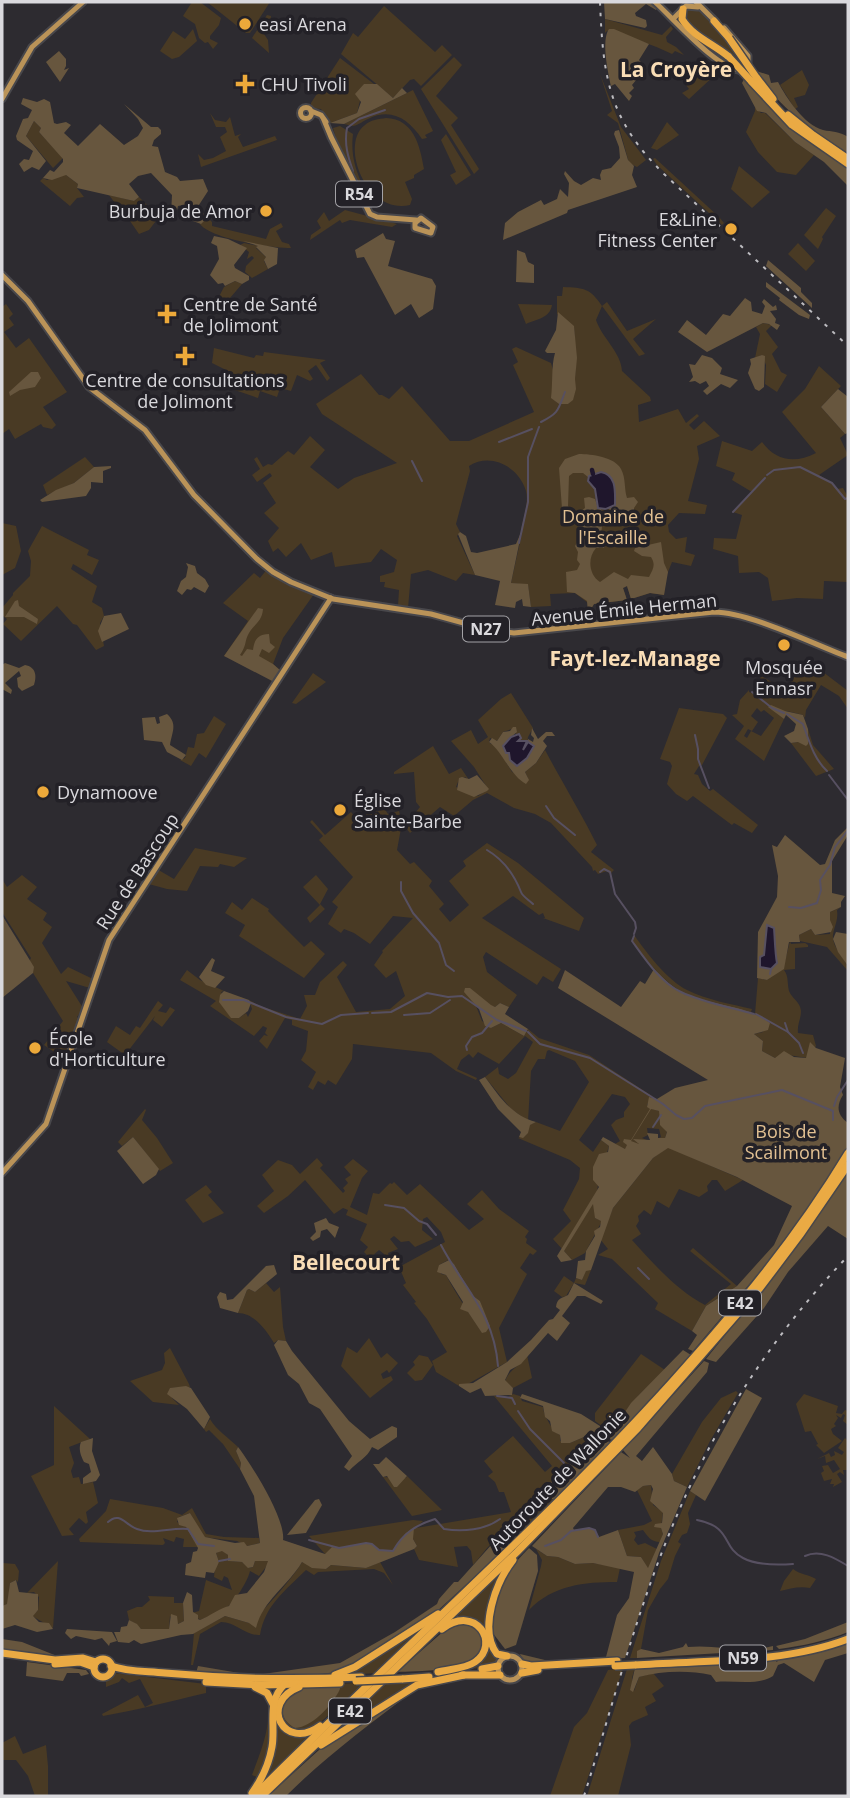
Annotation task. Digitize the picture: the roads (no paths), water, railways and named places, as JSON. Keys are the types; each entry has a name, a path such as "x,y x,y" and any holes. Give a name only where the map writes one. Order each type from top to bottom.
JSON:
{"highway":[{"path":"683,9 683,21 716,50"},
{"path":"673,19 702,43 729,57 787,113 848,159"},
{"path":"714,21 729,38 754,79 792,125 848,164"},
{"name":"Autoroute de Wallonie","path":"252,1796 619,1444 755,1284 818,1200 848,1153"},
{"name":"Autoroute de Wallonie","path":"262,1796 517,1552 708,1350 760,1289 848,1165"},
{"path":"507,1656 497,1654 492,1647 490,1615 496,1588 517,1552"},
{"path":"320,1679 355,1667 459,1600"},
{"path":"429,1637 461,1620 478,1625 485,1636 484,1652 475,1662 438,1672"},
{"name":"N59","path":"616,1663 791,1654 848,1637"},
{"path":"2,1656 61,1665 80,1662 95,1664 104,1659 111,1669 264,1691 270,1696 273,1706"},
{"path":"522,1664 616,1663"},
{"path":"522,1673 616,1663"},
{"path":"95,1664 95,1673 100,1677 106,1676 111,1669"},
{"path":"404,1676 492,1669 498,1666"},
{"path":"111,1669 222,1679 358,1679"},
{"path":"300,1759 344,1728 416,1685 464,1675"},
{"path":"237,1685 309,1685 404,1676 500,1675"},
{"path":"252,1796 271,1753 275,1696 283,1685 294,1680"},
{"path":"309,1685 293,1689 282,1698 277,1712 284,1727 294,1733 308,1734 335,1717"}],"main road":[{"path":"2,97 30,46 81,2"},
{"path":"655,2 697,44 733,69 741,71 748,65 749,58 745,50 695,2"},
{"path":"673,19 691,5 701,8"},
{"name":"R54","path":"312,113 321,115 324,120 370,214 413,222 421,218 432,225 434,233 428,234 416,229 413,222"},
{"name":"Avenue Émile Herman","path":"2,275 28,301 86,384 145,430 188,488 257,559 278,575 300,586 331,598 431,614 514,634 713,611 733,613 848,657"},
{"path":"300,586 324,598 325,608"},
{"name":"Rue de Bascoup","path":"2,1173 46,1124 109,940 331,598"},
{"path":"507,1656 518,1658 522,1664 522,1673 512,1680 500,1675 498,1666 507,1656"}],"waterway":[{"path":"353,171 347,150 347,128 359,119 385,110"},
{"path":"541,422 557,410 565,392"},
{"path":"519,543 528,502 528,457 539,427"},
{"path":"499,442 532,429"},
{"path":"412,461 422,481"},
{"path":"767,475 774,470 800,467 832,483 845,499 848,498"},
{"path":"592,470 593,474"},
{"path":"733,512 765,478"},
{"path":"752,692 772,708 784,713"},
{"path":"787,714 803,724 815,755 827,771"},
{"path":"695,735 698,759 709,788"},
{"path":"829,775 848,800"},
{"path":"546,806 554,818 575,835"},
{"path":"789,907 801,908 817,903 821,890 820,880 830,865 835,847 848,830"},
{"path":"487,850 508,868 522,894 533,904"},
{"path":"600,872 604,869 610,872 615,894 635,922 634,934"},
{"path":"401,882 401,891 413,913 439,943 446,965 454,971"},
{"path":"634,936 632,941 673,988 699,999 754,1014"},
{"path":"770,974 771,969"},
{"path":"372,1013 391,1012 427,993 448,997 462,996 497,1020 526,1031"},
{"path":"223,1000 244,1000 286,1017 322,1024 341,1015 368,1013"},
{"path":"404,1015 430,1013 450,1000"},
{"path":"756,1014 788,1032"},
{"path":"467,1050 466,1046 472,1037 482,1033 492,1021"},
{"path":"785,1023 803,1053"},
{"path":"528,1032 540,1044 590,1058 684,1119 692,1118 705,1106 782,1090 833,1111 833,1120"},
{"path":"834,1106 848,1080"},
{"path":"653,1127 661,1115"},
{"path":"385,1205 404,1208 419,1221 427,1224 436,1235"},
{"path":"441,1245 484,1316 491,1331 498,1366"},
{"path":"638,1268 649,1279"},
{"path":"497,1396 512,1398 515,1404"},
{"path":"518,1411 530,1429 564,1463"},
{"path":"108,1522 119,1518 143,1531 188,1529 198,1544 214,1546"},
{"path":"309,1540 339,1548 366,1543 379,1550 393,1551 411,1530 435,1519 444,1529 459,1530 481,1528 500,1519"},
{"path":"697,1520 716,1527 743,1558 761,1563 793,1564"},
{"path":"545,1546 561,1540 571,1531 589,1528 595,1530 598,1537"},
{"path":"805,1556 822,1554 848,1566"},
{"path":"219,1561 230,1559"}],"railway":[{"path":"600,2 603,52 612,95 620,115 645,154 848,346"},
{"path":"584,1796 646,1597 670,1532 704,1457 769,1351 820,1286 848,1256"}],"place":[{"name":"easi Arena","path":"245,24"},
{"name":"CHU Tivoli","path":"245,84"},
{"name":"Burbuja de Amor","path":"266,211"},
{"name":"E&Line Fitness Center","path":"731,229"},
{"name":"Centre de Santé de Jolimont","path":"167,314"},
{"name":"Centre de consultations de Jolimont","path":"185,356"},
{"name":"Mosquée Ennasr","path":"784,645"},
{"name":"Dynamoove","path":"43,792"},
{"name":"Église Sainte-Barbe","path":"340,810"},
{"name":"École d'Horticulture","path":"35,1048"}],"district":[{"name":"La Croyère","path":"676,69"},
{"name":"Fayt-lez-Manage","path":"635,658"},
{"name":"Bellecourt","path":"346,1262"}],"park label":[{"name":"Domaine de l'Escaille","path":"613,526"},
{"name":"Bois de Scailmont","path":"786,1141"}]}
